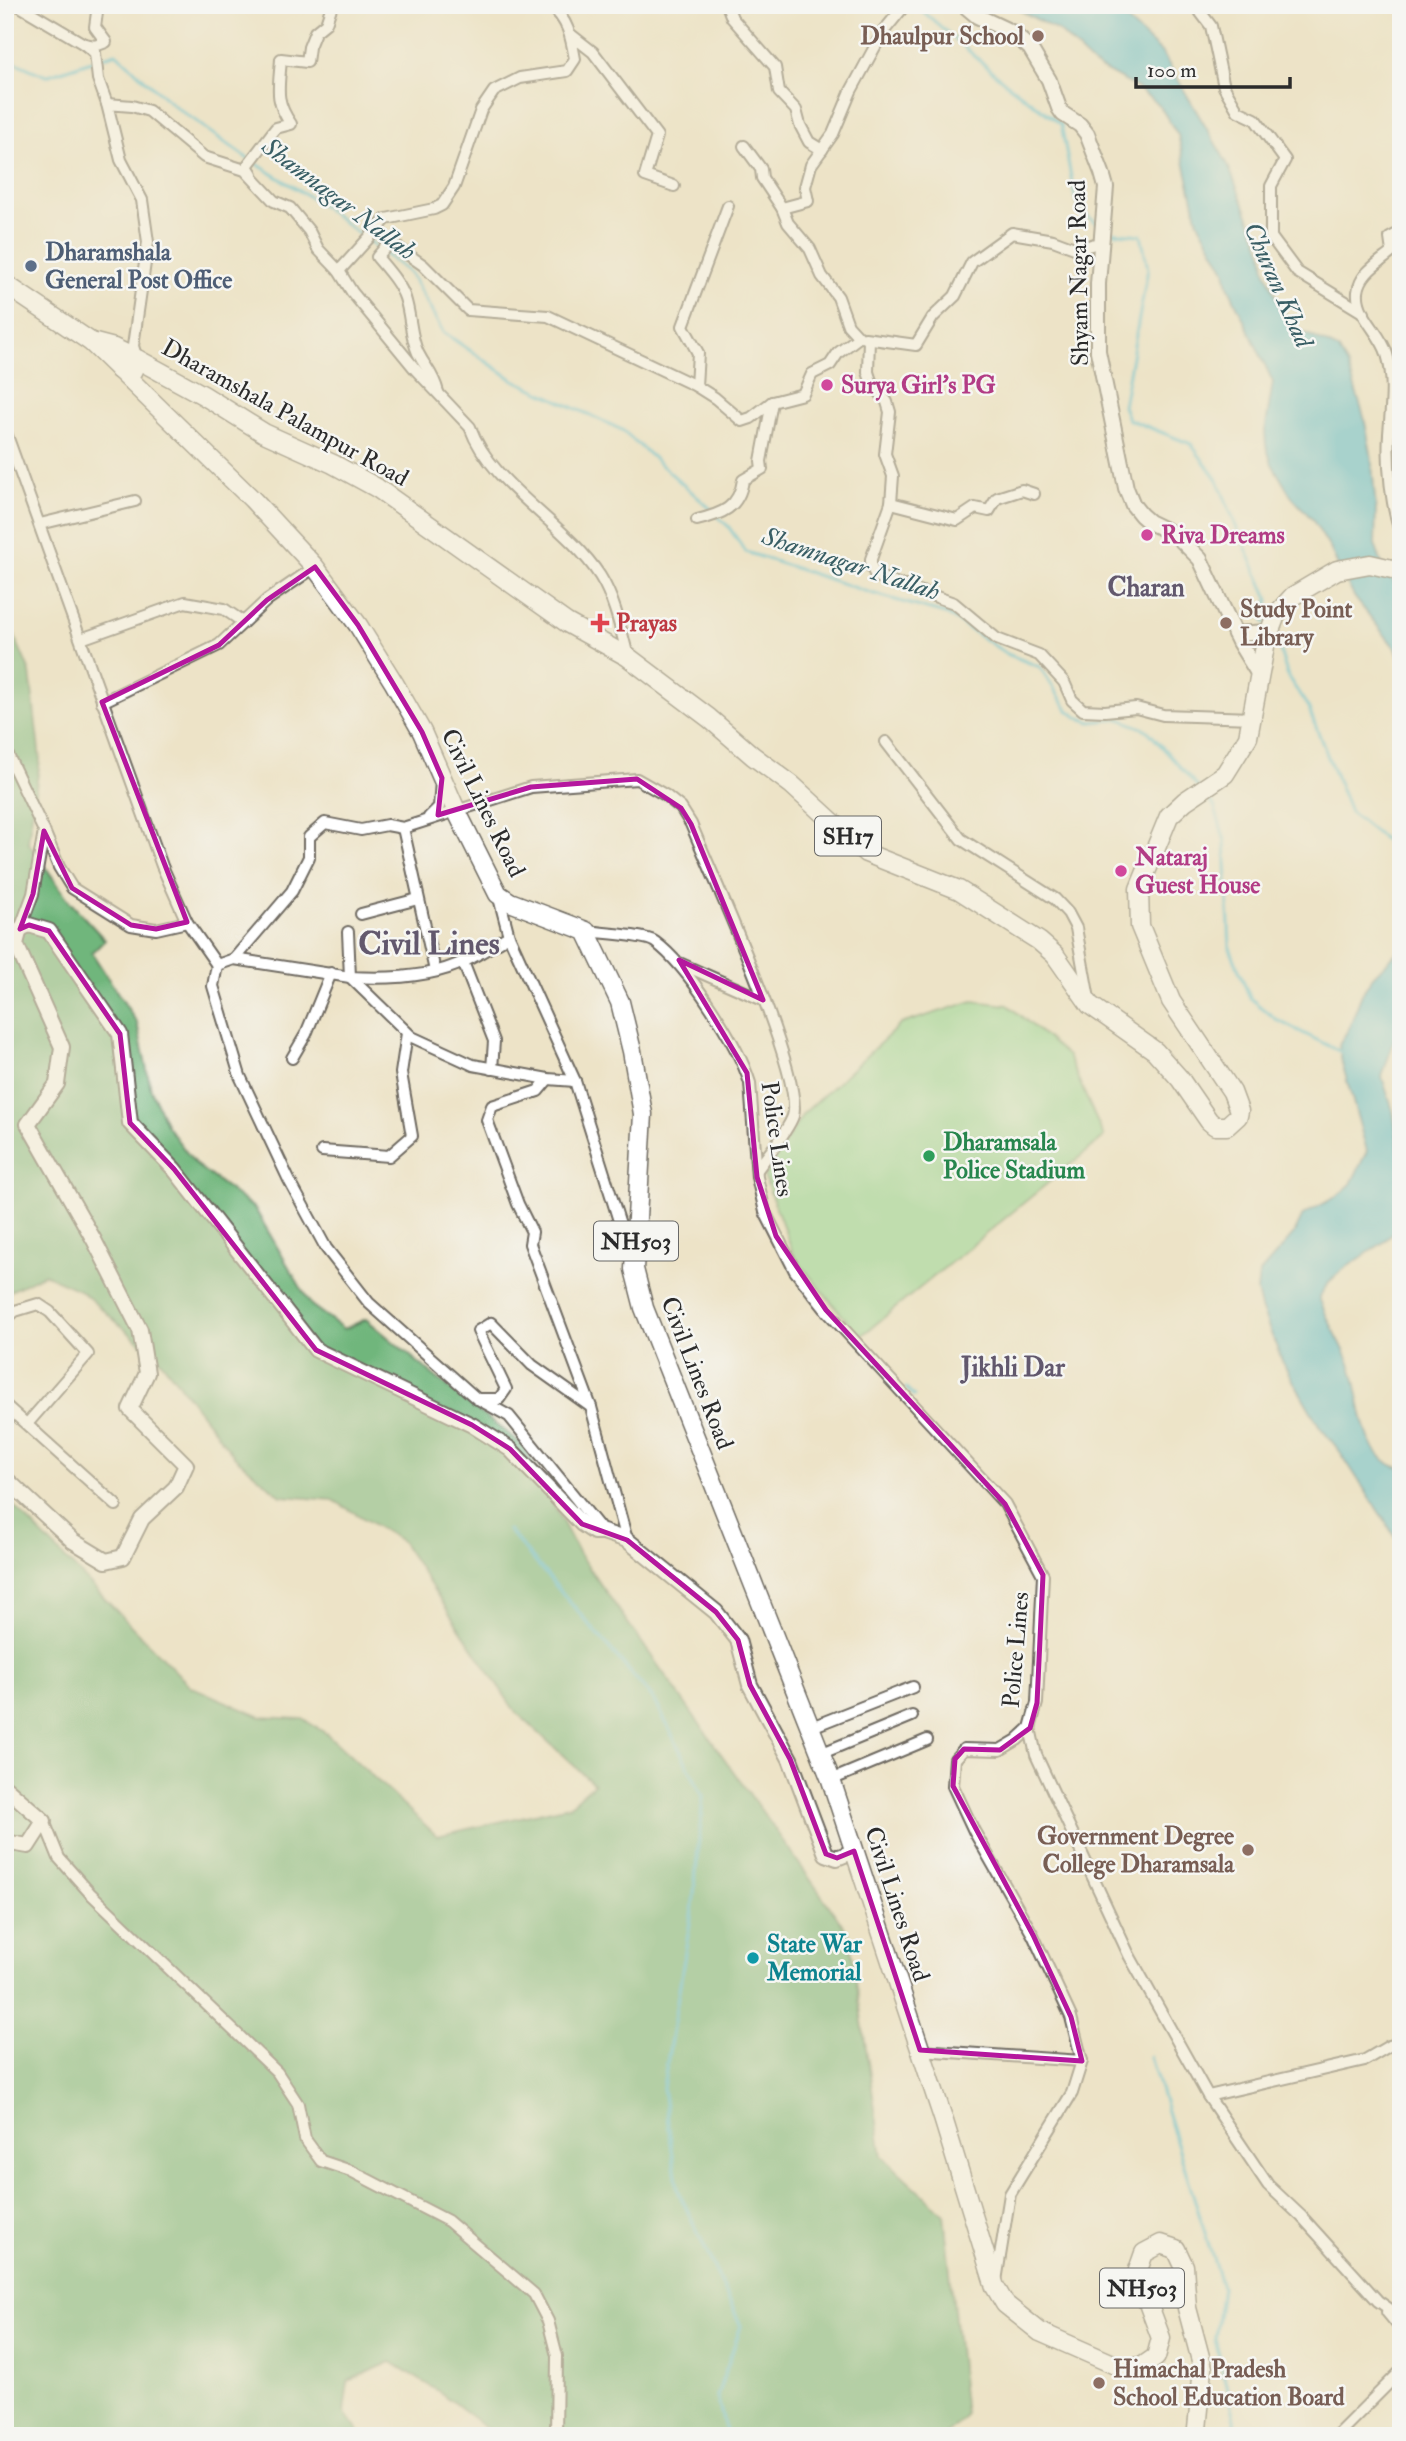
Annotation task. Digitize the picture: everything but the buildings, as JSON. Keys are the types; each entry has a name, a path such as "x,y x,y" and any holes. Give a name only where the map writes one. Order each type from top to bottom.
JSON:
{"main road":[{"path":"5,284 91,342"},
{"name":"Dharamshala Palampur Road","path":"91,342 114,348 137,359 203,395 264,433 333,464 377,488 567,623 628,657 792,785 866,853 959,890 1039,941 1055,955 1090,1006 1150,1046 1180,1079 1212,1124 1224,1127 1236,1120 1239,1111 1235,1099 1171,1001 1139,918 1139,890 1165,823 1175,809 1225,774 1248,737 1258,674 1276,615 1293,596 1324,577 1360,564 1400,570"},
{"name":"Civil Lines Road","path":"91,342 252,499 315,567 358,625 422,733 456,810 498,894 510,902 586,932 620,1002 643,1114 634,1269 644,1308 831,1780 995,2287"},
{"path":"118,370 133,370 137,359"},
{"name":"NH503","path":"995,2287 1005,2305 1040,2332 1122,2368 1143,2366 1156,2357 1161,2338 1138,2270 1144,2253 1161,2244 1176,2249 1184,2266 1187,2308 1203,2368 1197,2429 1199,2436"}],"street":[{"path":"18,5 85,44 95,53 98,79 121,160 142,200 148,242 133,346 137,359"},
{"path":"85,44 95,46 106,42 95,27 98,5"},
{"path":"274,201 247,166 276,128 291,124 281,110 281,60 307,62 315,32 326,23 332,5"},
{"path":"339,271 386,219 442,205 454,187 481,110 494,90 520,78 567,71 575,59 570,34 561,15 550,5"},
{"path":"727,5 732,18 775,67 779,92 796,110 809,142 822,150"},
{"path":"782,208 808,201 805,187 811,164 833,134 850,91 883,32 905,5"},
{"name":"Shyam Nagar Road","path":"964,5 977,16 1012,32 1030,48 1049,80 1059,108 1087,134 1106,187 1098,284 1098,351 1126,488 1133,505 1141,515 1149,522 1176,535 1200,559 1235,634 1258,674"},
{"path":"1195,5 1211,26 1224,87 1238,111 1255,119 1285,160 1271,186 1271,237 1297,272 1364,313"},
{"path":"570,34 593,52 657,136 645,176 674,186"},
{"path":"107,104 132,106 149,111 204,156 245,170 274,201 290,208 309,232 318,249 339,271 352,292 416,370 470,427 474,437 504,479 559,528 600,576 614,606 628,657"},
{"path":"744,146 761,169 762,178 782,208 788,223 811,252 822,276 838,298 848,325 864,338 916,345 933,317 956,296 972,262 1012,233 1053,240 1077,249 1102,242"},
{"path":"696,386 698,353 683,326 728,206"},
{"path":"1401,232 1390,238 1392,252 1363,276 1358,293 1364,313 1387,352 1393,393 1388,436 1393,513 1401,534"},
{"path":"438,393 433,375 418,354 405,298 390,272 377,257 390,242 423,265 468,310 548,316 696,386 742,421 751,418 772,402 803,394 812,374 830,365 838,353 864,338"},
{"path":"864,338 871,381 887,402 890,412 885,447 893,476 891,503 871,559 876,576 954,603 997,639 1039,655 1064,682 1072,700 1083,710 1136,708 1163,715 1253,718"},
{"path":"697,520 720,514 741,496 743,480 762,469 761,461 772,402"},
{"path":"5,430 162,866 187,922 216,965 213,986 240,1076 289,1180 326,1248 369,1303 477,1399 509,1416 603,1532"},
{"path":"891,503 957,520 975,508 989,511 997,498 1022,490 1034,494"},
{"path":"40,524 135,500"},
{"path":"102,702 219,645 267,600 315,567"},
{"path":"81,639 185,602 224,609 243,622"},
{"path":"1235,634 1269,633"},
{"path":"886,742 961,839 1055,899 1068,913 1076,928 1090,1006"},
{"path":"5,749 59,867 72,888 131,925 156,929 187,922"},
{"path":"425,821 439,807 442,778"},
{"path":"234,959 292,891 309,857 309,837 325,824 361,830 387,825 403,828 531,787 637,779 681,808 691,824 785,1057 794,1104 792,1118 757,1170"},
{"path":"403,828 435,971"},
{"path":"5,1478 73,1541 106,1561 123,1557 142,1519 176,1487 186,1465 130,1409 147,1373 140,1330 94,1240 28,1124 57,1084 62,1047 16,944 33,894 44,831"},
{"path":"498,894 509,936 575,1081 634,1269"},
{"path":"361,915 418,899"},
{"path":"20,929 29,925 49,931 120,1034 130,1123 174,1169 316,1350 472,1425 510,1449 582,1524 593,1532 603,1532 627,1540 716,1612 738,1640 750,1685 790,1759 826,1854 837,1858 853,1851"},
{"path":"348,932 350,977 412,1037 473,1065 548,1079 575,1081"},
{"name":"Police Lines","path":"586,932 653,940 691,979 747,1073 757,1170 765,1212 795,1271 826,1310 1005,1504 1044,1574 1037,1703 1030,1728 1000,1750 964,1749 955,1759 953,1786 974,1831 1033,1935 1071,2017 1082,2061"},
{"path":"216,965 234,959 380,979 435,971 463,962 509,936"},
{"path":"672,960 763,1000"},
{"path":"463,962 494,1041 492,1069"},
{"path":"292,1058 306,1034 331,973"},
{"path":"322,1151 389,1156 412,1136 401,1073 407,1033"},
{"path":"548,1079 538,1091 492,1106 487,1120 518,1203 532,1232 530,1244 591,1407 627,1540"},
{"path":"5,1320 15,1311 38,1304 50,1312 88,1354 27,1424"},
{"path":"477,1399 499,1399 506,1389 478,1331 491,1323 532,1365 591,1407"},
{"path":"5,1405 116,1505"},
{"path":"810,1728 912,1687"},
{"path":"820,1754 912,1716"},
{"path":"1030,1728 1036,1755 1129,1955 1208,2096 1268,2185 1302,2217 1401,2329"},
{"path":"831,1780 927,1740"},
{"path":"5,1787 44,1821 59,1858 90,1893 277,2072 298,2104 305,2138 321,2161 351,2171 448,2221 534,2294 548,2321 557,2356 556,2436"},
{"path":"5,1842 28,1846 44,1821"},
{"path":"1208,2096 1365,2060 1401,2043"},
{"path":"920,2050 1082,2061 1072,2093 1010,2194 995,2287"},
{"path":"1378,2301 1401,2317"},
{"path":"1336,2436 1401,2371"}],"highlighted area":[{"path":"315,567 358,625 422,732 442,778 438,815 531,787 637,779 681,808 691,824 763,1000 679,960 747,1073 757,1177 776,1236 826,1310 1005,1504 1043,1575 1037,1703 1030,1728 1000,1750 964,1749 955,1759 953,1786 1033,1935 1071,2017 1082,2061 920,2050 854,1851 837,1858 826,1854 790,1759 750,1685 738,1640 716,1612 627,1540 582,1524 510,1449 472,1425 316,1350 174,1169 130,1123 120,1034 49,931 29,925 20,929 33,894 44,831 72,888 131,925 156,929 187,922 102,702 219,645 267,600"}],"green space":[{"path":"5,614 30,672 40,760 28,842 70,902 105,940 92,953 137,1023 151,1090 167,1126 196,1165 255,1209 311,1305 344,1329 366,1319 524,1446 579,1554 849,1934 882,2156 944,2214 965,2415 944,2436 497,2436 441,2393 391,2362 348,2381 344,2412 362,2436 5,2436 5,1497 190,1686 261,1717 303,1719 327,1734 437,1836 569,1806 594,1784 515,1711 401,1541 333,1500 281,1496 235,1457 160,1360 81,1291 44,1274 5,1294"},
{"name":"Dharamsala Police Stadium","path":"973,1001 1008,1005 1068,1056 1104,1137 860,1337 795,1258 764,1176 803,1114 901,1024"}],"water":[{"path":"1010,5 1105,5 1118,12 1162,53 1227,163 1263,252 1265,270 1278,302 1290,320 1303,332 1338,349 1348,366 1364,417 1371,453 1376,509 1375,544 1381,562 1401,593 1401,659 1355,598 1312,519 1291,496 1272,464 1266,446 1265,431 1273,382 1228,286 1225,270 1198,222 1178,135 1159,105 1136,87 1094,65 1060,32"},
{"path":"1401,948 1401,1019 1382,1077 1393,1111 1401,1163 1401,1209 1396,1228 1384,1242 1341,1271 1319,1297 1351,1366 1370,1440 1377,1453 1388,1463 1401,1468 1401,1546 1339,1450 1320,1427 1283,1363 1257,1291 1259,1274 1294,1234 1303,1215 1337,1196 1351,1184 1367,1151 1339,1045 1373,976"}],"waterway":[{"path":"907,7 919,8 1007,84 1061,124 1075,198 1083,213 1099,225"},
{"name":"Shamnagar Nallah","path":"5,58 46,76 116,53 173,105 244,156 316,201 411,274 443,332 512,379 622,430 713,511"},
{"path":"1108,232 1141,235 1148,269 1123,406 1128,419 1191,444 1218,481 1269,600 1263,620 1266,623"},
{"name":"Shamnagar Nallah","path":"718,517 728,526 746,552 948,615 1007,654 1040,667 1068,710 1077,717 1091,722 1120,719 1147,730 1198,787"},
{"path":"1275,634 1288,677 1308,707 1350,812 1386,841 1401,861"},
{"name":"Shamnagar Nallah","path":"1205,796 1214,805 1225,841 1230,948 1250,998 1277,1020 1341,1052"},
{"path":"906,1388 914,1396"},
{"path":"508,1530 655,1701 703,1796 693,1904 663,2088 678,2190 741,2326 717,2396 727,2436"},
{"path":"1150,2057 1222,2287 1215,2339 1238,2436"}],"place":[{"name":"Dhaulpur School","path":"1038,36"},
{"name":"Dharamshala General Post Office","path":"31,266"},
{"name":"Surya Girl's PG","path":"827,385"},
{"name":"Riva Dreams","path":"1147,535"},
{"name":"Prayas","path":"600,623"},
{"name":"Study Point Library","path":"1226,623"},
{"name":"Nataraj Guest House","path":"1121,871"},
{"name":"Dharamsala Police Stadium","path":"929,1156"},
{"name":"Government Degree College Dharamsala","path":"1248,1850"},
{"name":"State War Memorial","path":"753,1958"},
{"name":"Himachal Pradesh School Education Board","path":"1099,2383"}],"district":[{"name":"Charan","path":"1146,588"},
{"name":"Civil Lines","path":"429,944"},
{"name":"Jikhli Dar","path":"1013,1368"}],"water label":[{"name":"Churan Khad","path":"1278,285"}]}
